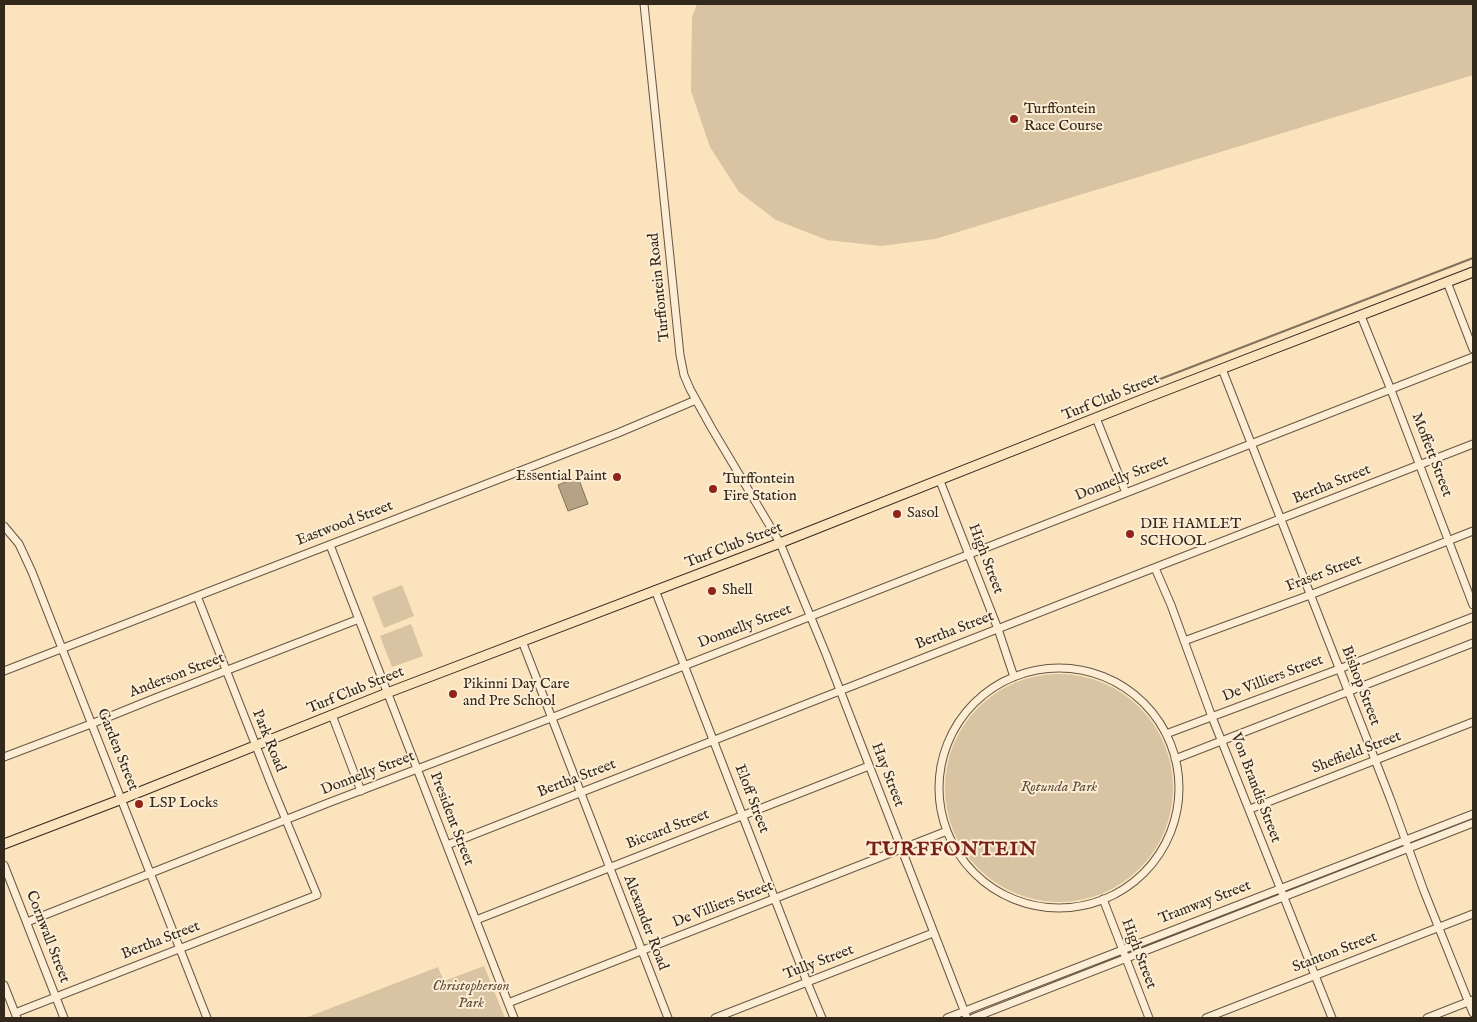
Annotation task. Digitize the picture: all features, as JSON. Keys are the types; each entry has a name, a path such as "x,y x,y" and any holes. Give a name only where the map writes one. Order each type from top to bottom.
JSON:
{"main road":[{"name":"Turf Club Street","path":"4,844 387,693 940,481 1096,418 1473,272"}],"street":[{"name":"Turffontein Road","path":"644,4 680,355 684,375 696,400 780,543"},
{"path":"1447,282 1473,349"},
{"name":"Moffett Street","path":"1361,316 1473,605"},
{"name":"Donnelly Street","path":"26,922 1473,357"},
{"name":"Bishop Street","path":"1222,369 1439,928 1471,1001 1473,1013"},
{"name":"Eastwood Street","path":"4,671 618,433 696,400"},
{"path":"1096,418 1126,493"},
{"name":"Bertha Street","path":"447,845 1473,444"},
{"name":"High Street","path":"940,481 998,629 1014,677"},
{"name":"Garden Street","path":"4,526 23,552 207,1018"},
{"name":"Fraser Street","path":"1184,641 1473,531"},
{"name":"Hay Street","path":"780,543 840,691 965,1015"},
{"name":"President Street","path":"330,545 514,1018"},
{"name":"Von Brandis Street","path":"1155,568 1332,1018"},
{"name":"Eloff Street","path":"655,590 822,1018"},
{"name":"Park Road","path":"197,596 316,896"},
{"name":"De Villiers Street","path":"1166,734 1473,616"},
{"name":"Anderson Street","path":"4,757 359,618"},
{"name":"Alexander Road","path":"522,641 668,1018"},
{"path":"1176,758 1473,643"},
{"path":"1058,668 1080,670 1115,682 1139,698 1159,721 1176,758 1179,795 1174,819 1165,842 1152,863 1134,880 1103,899 1077,906 1050,907 1030,904 1011,898 987,884 968,866 956,849 947,831 940,803 939,783 942,764 951,736 961,719 974,704 996,686 1014,677 1043,669 1058,668"},
{"path":"332,715 361,791"},
{"name":"Sheffield Street","path":"1250,810 1473,722"},
{"name":"Biccard Street","path":"476,920 869,766"},
{"name":"Tramway Street","path":"947,1018 965,1015 1047,980 1473,814"},
{"name":"Tramway Street","path":"972,1018 1473,823"},
{"name":"De Villiers Street","path":"508,1003 947,831"},
{"path":"1344,864 1347,872"},
{"name":"Cornwall Street","path":"4,865 64,1018"},
{"name":"Bertha Street","path":"16,1016 55,997 316,896"},
{"name":"High Street","path":"1103,899 1149,1018"},
{"name":"Stanton Street","path":"1206,1018 1473,914"},
{"path":"1201,920 1204,928"},
{"path":"1170,932 1174,940"},
{"name":"Tully Street","path":"714,1018 934,933"},
{"path":"1047,980 1050,988"},
{"path":"4,985 16,1016"},
{"path":"1427,1018 1471,1001"}],"green space":[{"name":"Turffontein Race Course","path":"697,4 1473,4 1473,75 935,239 881,246 827,240 776,220 739,192 710,147 691,91 692,17"},
{"path":"402,585 414,616 384,628 372,597"},
{"path":"411,624 423,656 392,667 380,636"},
{"name":"Rotunda Park","path":"1048,674 1070,674 1103,682 1123,693 1140,707 1154,724 1165,744 1173,777 1171,810 1165,832 1154,852 1140,869 1123,883 1103,894 1070,902 1048,902 1015,894 1005,889 986,876 971,861 953,832 945,799 945,777 953,744 958,734 971,715 986,700 1015,682"},
{"name":"Christopherson Park","path":"484,966 505,1018 305,1018 438,967 444,981"}],"shaded area":[{"path":"578,477 588,504 568,511 558,485"}],"waterway":[{"path":"1137,388 1473,258"}],"place":[{"name":"Turffontein Race Course","path":"1014,119"},
{"name":"Essential Paint","path":"617,477"},
{"name":"Turffontein Fire Station","path":"713,489"},
{"name":"Sasol","path":"897,514"},
{"name":"DIE HAMLET SCHOOL","path":"1130,534"},
{"name":"Shell","path":"712,591"},
{"name":"Pikinni Day Care and Pre School","path":"453,694"},
{"name":"LSP Locks","path":"139,804"}],"district":[{"name":"TURFFONTEIN","path":"952,851"}]}
